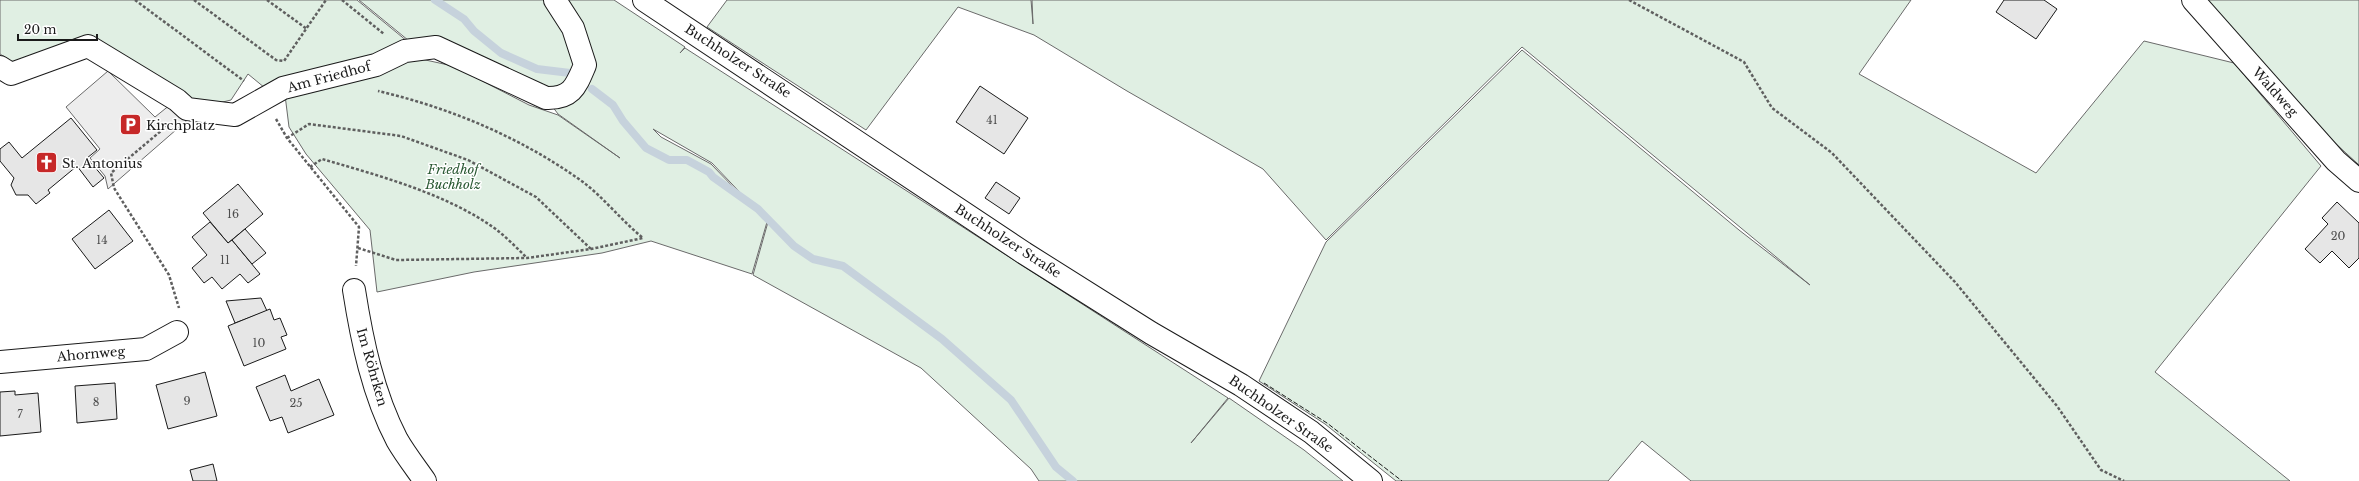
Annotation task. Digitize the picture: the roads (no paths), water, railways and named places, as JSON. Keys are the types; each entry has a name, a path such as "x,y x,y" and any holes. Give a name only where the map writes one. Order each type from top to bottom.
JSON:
{"street":[{"name":"Am Friedhof","path":"0,67 11,74 88,46 177,100 187,109 236,115 283,88 376,65 405,51 436,47 546,98 560,99 576,87 585,64 573,28 555,0"},
{"name":"Buchholzer Straße","path":"644,0 1024,253 1151,333 1241,385 1311,432 1371,481"},
{"name":"Waldweg","path":"2193,0 2336,161 2359,181"},
{"name":"Im Röhrken","path":"354,290 360,330 377,393 397,440 425,481"},
{"name":"Ahornweg","path":"0,362 146,349 177,332"}],"waterway":[{"path":"435,0 464,19 474,31 501,53 537,69 570,73"},
{"path":"592,89 613,105 623,121 646,148 669,160 687,160 709,172 713,177 758,209 794,246 813,259 843,266 942,339 1011,400 1056,467 1073,481"}],"place":[{"name":"Kirchplatz","path":"131,125"},
{"name":"St. Antonius","path":"47,163"}],"park label":[{"name":"Friedhof Buchholz","path":"453,176"}]}
